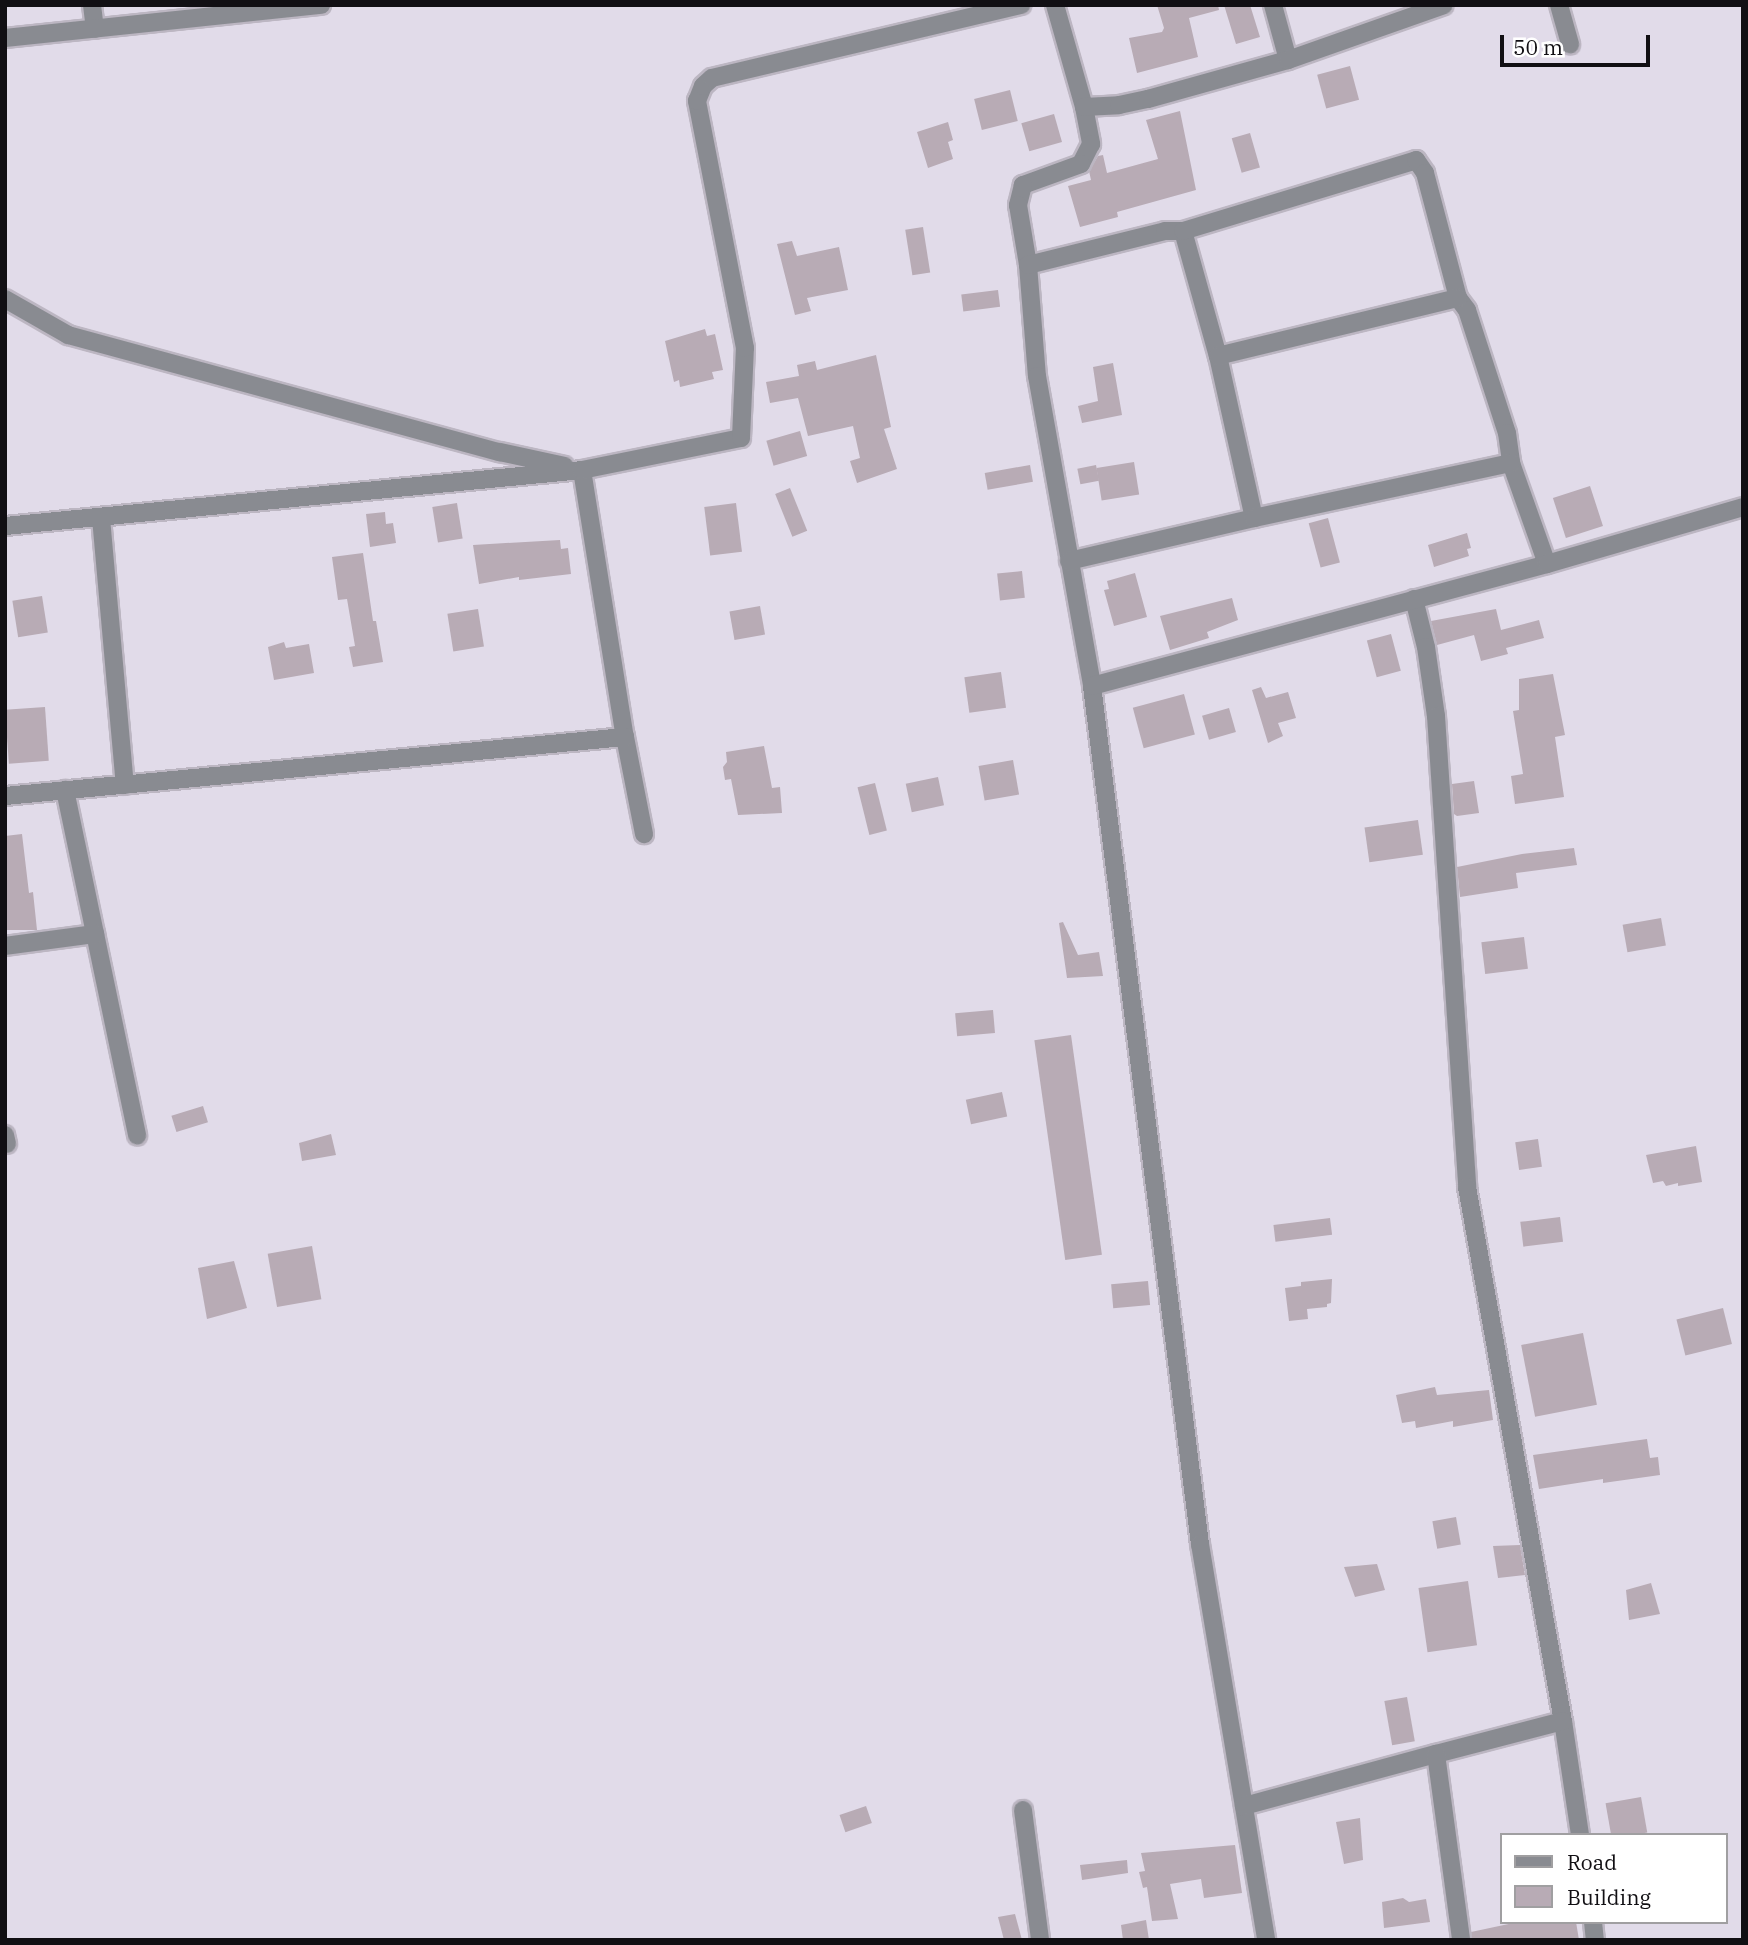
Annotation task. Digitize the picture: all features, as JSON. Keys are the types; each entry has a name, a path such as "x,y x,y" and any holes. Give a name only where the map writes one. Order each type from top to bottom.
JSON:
{"street":[{"path":"92,5 95,29"},
{"path":"5,38 238,10 321,5"},
{"path":"5,526 582,470 741,438 745,348 697,101 703,86 712,78 1021,5"},
{"path":"1055,5 1084,107 1091,144 1081,164 1023,185 1018,205 1028,265 1037,376 1091,686 1199,1544 1266,1940"},
{"path":"1273,5 1288,60"},
{"path":"1084,107 1119,105 1147,99 1288,60 1444,5"},
{"path":"1559,5 1570,44"},
{"path":"1028,265 1165,230 1183,231 1416,159 1425,173 1458,298 1467,310 1507,433 1511,463 1547,564"},
{"path":"1183,231 1217,356 1254,517"},
{"path":"1217,356 1458,298"},
{"path":"5,299 68,335 486,448 582,470"},
{"path":"1069,561 1254,517 1511,463"},
{"path":"582,470 625,737 645,834"},
{"path":"1091,686 1547,564 1743,507"},
{"path":"101,518 125,785"},
{"path":"1414,599 1426,647 1436,716 1467,1187 1563,1721 1580,1833"},
{"path":"5,796 625,737"},
{"path":"65,790 137,1136"},
{"path":"5,946 95,934"},
{"path":"1244,1806 1563,1721"},
{"path":"1436,1754 1461,1940"},
{"path":"1023,1811 1040,1940"}],"building":[{"path":"1157,5 1218,5 1219,10 1189,18 1198,57 1137,73 1129,38 1162,32 1164,28"},
{"path":"1224,5 1250,5 1260,37 1236,44"},
{"path":"1350,66 1359,100 1326,109 1317,75"},
{"path":"1010,90 1018,121 982,130 974,99"},
{"path":"1180,111 1196,190 1117,212 1118,217 1080,227 1068,186 1091,180 1089,171 1098,156 1103,155 1107,173 1158,159 1146,120"},
{"path":"1054,114 1062,142 1029,151 1021,123"},
{"path":"948,122 953,140 948,142 953,159 928,168 917,132"},
{"path":"1250,133 1260,168 1242,173 1232,138"},
{"path":"923,227 930,272 912,275 905,230"},
{"path":"792,241 797,256 839,247 848,290 807,298 811,311 795,315 777,244"},
{"path":"998,290 1000,307 963,311 961,295"},
{"path":"705,329 707,336 715,334 723,370 712,372 714,379 680,387 679,380 674,382 665,341"},
{"path":"876,355 891,427 884,429 897,469 857,483 850,461 860,458 853,426 808,436 798,398 770,403 766,382 799,376 797,365 815,361 817,370"},
{"path":"1113,363 1122,415 1082,423 1078,406 1098,401 1093,367"},
{"path":"800,431 807,456 774,466 766,441"},
{"path":"1134,462 1139,495 1102,501 1096,468"},
{"path":"1030,465 1033,482 988,490 985,473"},
{"path":"1096,465 1099,481 1080,484 1077,469"},
{"path":"1590,486 1603,526 1566,538 1553,498"},
{"path":"790,488 807,531 792,537 775,494"},
{"path":"457,503 463,539 438,542 432,507"},
{"path":"736,503 742,552 710,556 704,507"},
{"path":"385,512 386,524 393,523 396,543 370,547 366,514"},
{"path":"1328,518 1340,562 1321,568 1309,523"},
{"path":"1467,533 1471,548 1467,549 1469,556 1434,567 1428,545"},
{"path":"560,540 561,549 568,548 571,574 519,580 519,577 479,584 473,545"},
{"path":"363,553 373,621 376,621 383,662 353,667 349,647 355,646 347,599 338,600 332,557"},
{"path":"1022,571 1025,598 1000,600 997,574"},
{"path":"1135,573 1147,617 1114,626 1104,590 1109,589 1107,581"},
{"path":"42,596 48,633 18,637 12,601"},
{"path":"1232,598 1238,620 1207,632 1209,638 1170,650 1160,616"},
{"path":"760,606 765,635 735,640 729,611"},
{"path":"478,609 484,647 453,651 447,614"},
{"path":"1496,609 1501,630 1539,620 1544,638 1506,648 1508,654 1481,661 1474,635 1437,645 1431,621"},
{"path":"1391,634 1401,671 1377,677 1367,640"},
{"path":"284,642 286,648 309,644 314,673 274,680 268,647"},
{"path":"1001,672 1006,708 969,713 964,677"},
{"path":"1553,674 1565,735 1555,737 1564,797 1515,804 1511,776 1523,774 1513,711 1519,710 1519,679"},
{"path":"1261,687 1266,698 1288,692 1296,718 1278,723 1283,736 1268,743 1252,690"},
{"path":"1184,694 1195,735 1144,748 1133,708"},
{"path":"45,707 49,761 9,764 5,710"},
{"path":"1229,708 1236,732 1209,740 1202,716"},
{"path":"764,746 772,788 780,787 782,813 738,815 731,779 725,780 723,767 727,762 726,752"},
{"path":"1013,760 1019,794 985,801 979,766"},
{"path":"938,777 944,805 912,812 906,784"},
{"path":"1474,781 1479,813 1457,816 1454,814 1452,784"},
{"path":"875,783 887,831 869,835 858,787"},
{"path":"1418,820 1423,855 1369,862 1365,828"},
{"path":"22,834 29,893 33,892 37,930 7,930 5,836"},
{"path":"1574,848 1577,865 1516,873 1518,888 1460,897 1457,867 1522,854"},
{"path":"1661,918 1666,946 1627,952 1623,925"},
{"path":"1063,922 1078,955 1099,952 1103,976 1067,978 1059,923"},
{"path":"1524,937 1528,969 1485,974 1481,942"},
{"path":"993,1010 995,1033 957,1036 955,1013"},
{"path":"1071,1035 1102,1255 1065,1260 1034,1040"},
{"path":"1002,1092 1007,1116 971,1124 966,1100"},
{"path":"203,1106 208,1122 176,1132 171,1116"},
{"path":"331,1134 336,1155 302,1161 299,1143"},
{"path":"1538,1139 1542,1167 1519,1170 1515,1142"},
{"path":"1696,1146 1702,1182 1678,1186 1678,1183 1666,1186 1663,1181 1653,1183 1646,1155"},
{"path":"1560,1217 1563,1242 1523,1247 1520,1222"},
{"path":"1330,1218 1332,1235 1275,1242 1273,1225"},
{"path":"312,1246 321,1299 277,1307 268,1254"},
{"path":"234,1261 247,1308 207,1319 198,1268"},
{"path":"1332,1279 1331,1303 1327,1304 1327,1307 1307,1309 1308,1319 1289,1321 1285,1288 1301,1286 1301,1282"},
{"path":"1148,1281 1150,1305 1113,1308 1111,1284"},
{"path":"1723,1308 1732,1344 1685,1356 1676,1320"},
{"path":"1583,1333 1597,1405 1535,1417 1521,1345"},
{"path":"1435,1387 1437,1395 1489,1390 1493,1420 1453,1427 1453,1421 1416,1428 1415,1421 1402,1423 1396,1395"},
{"path":"1647,1439 1650,1458 1658,1457 1660,1475 1603,1483 1603,1479 1539,1489 1533,1455"},
{"path":"1456,1517 1461,1545 1437,1549 1432,1521"},
{"path":"1520,1545 1525,1575 1498,1578 1493,1546"},
{"path":"1377,1564 1385,1590 1355,1597 1344,1567"},
{"path":"1468,1581 1477,1645 1428,1652 1418,1588"},
{"path":"1651,1583 1660,1614 1629,1620 1626,1590"},
{"path":"1407,1697 1415,1741 1392,1745 1384,1701"},
{"path":"1641,1797 1647,1832 1611,1833 1606,1803"},
{"path":"866,1806 872,1823 845,1832 840,1815"},
{"path":"1360,1818 1363,1860 1344,1864 1336,1822"},
{"path":"1235,1845 1242,1893 1204,1898 1201,1879 1170,1884 1178,1919 1152,1921 1147,1887 1143,1888 1139,1872 1145,1871 1141,1853"},
{"path":"1127,1860 1128,1873 1082,1880 1080,1865"},
{"path":"1403,1898 1409,1902 1426,1899 1430,1922 1384,1928 1382,1902"},
{"path":"1015,1914 1022,1940 1004,1940 998,1917"},
{"path":"1146,1920 1149,1940 1123,1940 1121,1925"},
{"path":"1509,1924 1576,1924 1579,1940 1472,1940 1471,1932"}]}
